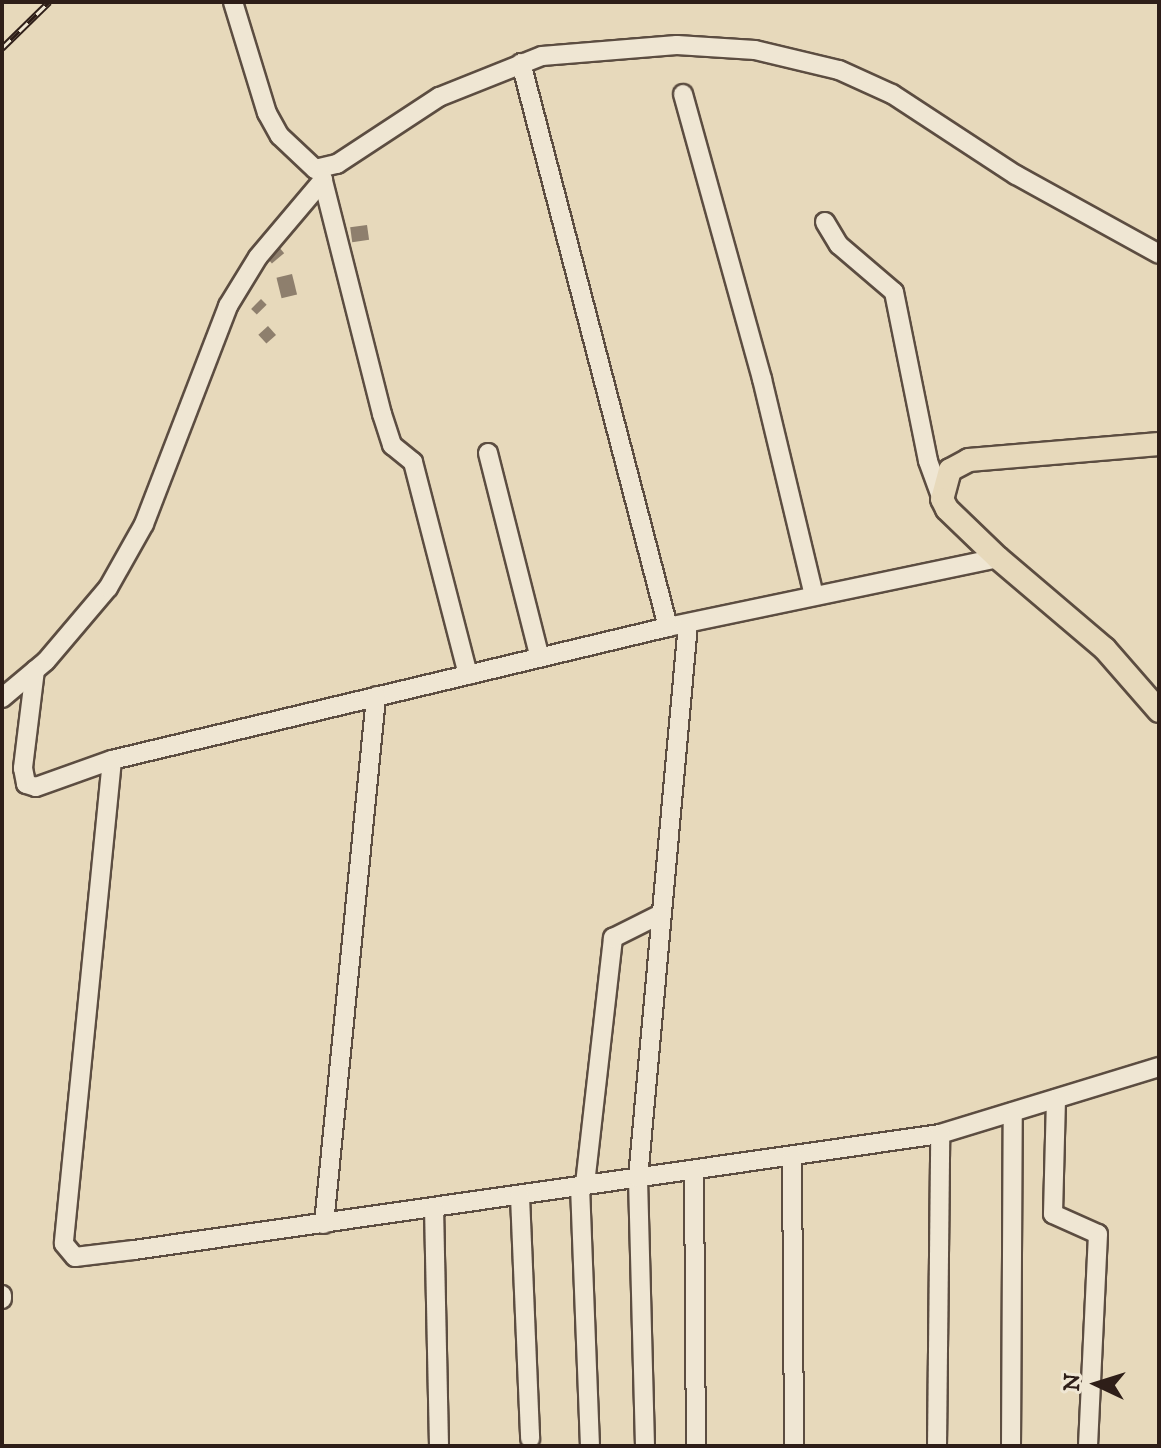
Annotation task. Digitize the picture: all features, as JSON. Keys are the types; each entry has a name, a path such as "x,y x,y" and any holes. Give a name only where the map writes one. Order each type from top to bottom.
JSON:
{"main road":[{"path":"1159,444 969,460 950,470 942,499 998,558 1105,649 1159,711"}],"street":[{"path":"233,2 258,91 274,126 321,175 382,414 392,445 413,462 468,675"},
{"path":"2,698 84,621 121,566 144,524 228,306 258,257 321,175 439,97 521,63 578,50 677,45 755,50 817,63 892,94 1016,175 1159,254"},
{"path":"521,63 668,627"},
{"path":"683,94 762,379 814,595"},
{"path":"825,222 839,245 894,292 928,461 942,499"},
{"path":"488,453 540,658"},
{"path":"35,670 25,753 26,784 36,787 112,760 668,627 998,558"},
{"path":"645,1446 638,1178 688,624"},
{"path":"324,1224 376,697"},
{"path":"112,760 64,1244 75,1257 940,1134 1159,1067"},
{"path":"590,1446 583,1185 613,938 661,914"},
{"path":"1056,1099 1053,1214 1098,1234 1088,1446"},
{"path":"1011,1446 1013,1112"},
{"path":"937,1446 940,1134"},
{"path":"792,1156 794,1446"},
{"path":"694,1170 696,1446"},
{"path":"520,1196 530,1439"},
{"path":"434,1207 439,1446"}],"building":[{"path":"367,225 369,240 352,242 350,227"},
{"path":"279,247 284,253 272,263 267,257"},
{"path":"292,274 297,294 282,298 276,278"},
{"path":"261,299 267,305 257,315 251,309"},
{"path":"268,326 276,335 266,344 258,335"}],"railway":[{"path":"2,48 49,2"}]}
